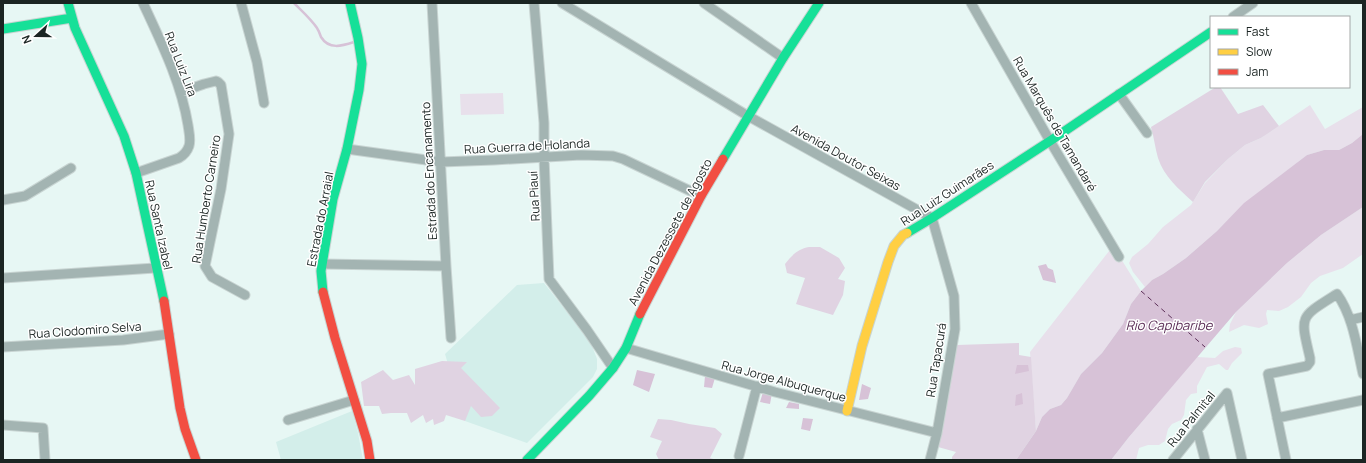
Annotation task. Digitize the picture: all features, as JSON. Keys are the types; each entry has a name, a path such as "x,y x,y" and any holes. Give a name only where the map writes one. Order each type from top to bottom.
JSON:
{"street":[{"name":"Rua Santa Izabel","path":"68,3 72,18 124,136 136,173 155,268 167,315 180,408 185,429 196,460"},
{"name":"Rua Luiz Lira","path":"136,173 179,158 187,151 190,137 181,92 143,3"},
{"path":"241,3 257,62 264,103"},
{"name":"Estrada do Arraial","path":"350,3 362,64 359,90 347,148 333,199 321,271 323,291 335,338 366,441 370,460"},
{"name":"Estrada do Encanamento","path":"432,3 451,338"},
{"name":"Rua Piauí","path":"534,3 544,123 549,279 613,368"},
{"name":"Avenida Doutor Seixas","path":"562,3 748,116 932,218"},
{"path":"704,3 783,58"},
{"name":"Avenida Dezessete de Agosto","path":"527,460 589,396 613,368 626,348 644,307 701,196 783,58 820,3"},
{"name":"Rua Marquês de Tamandaré","path":"971,3 1050,141 1119,257"},
{"path":"1234,16 1253,3"},
{"path":"3,29 72,18"},
{"name":"Rua Luiz Guimarães","path":"847,411 862,346 894,246 903,235 932,218 1050,141 1210,33"},
{"name":"Rua Humberto Carneiro","path":"181,92 216,81 221,85 229,134 221,189 205,266 212,277 245,295"},
{"path":"1119,94 1147,133"},
{"name":"Rua Guerra de Holanda","path":"347,148 441,162 581,155 613,156 623,159 701,196"},
{"path":"3,200 25,196 71,168"},
{"name":"Rua Tapacurá","path":"930,460 937,433 955,329 954,296 932,218"},
{"path":"322,264 446,266"},
{"path":"3,278 155,268"},
{"path":"1286,460 1268,374 1307,366 1310,362 1310,358 1304,331 1304,322 1310,311 1337,294 1342,301 1350,320 1361,357 1363,374"},
{"path":"1350,320 1363,317"},
{"name":"Rua Clodomiro Selva","path":"3,347 123,340 169,334"},
{"name":"Rua Jorge Albuquerque","path":"626,348 649,356 847,411 937,433"},
{"path":"740,456 756,386"},
{"name":"Rua Palmital","path":"1173,460 1227,393 1242,460"},
{"path":"288,420 354,400"},
{"path":"1277,418 1363,400"},
{"path":"3,425 43,428 45,460"},
{"path":"1197,429 1205,460"}],"shaded area":[{"path":"1214,88 1221,88 1238,114 1263,105 1279,126 1261,138 1245,145 1228,159 1205,182 1193,202 1172,182 1164,171 1158,158 1151,127"},
{"path":"503,93 504,114 461,115 460,94"},
{"path":"1310,105 1325,129 1363,107 1363,134 1352,143 1339,150 1324,150 1307,155 1245,203 1217,231 1186,258 1152,280 1145,287 1133,272 1129,263 1132,257 1148,244 1163,227 1191,205 1205,183 1228,159 1245,145 1261,138"},
{"path":"1363,207 1363,254 1343,268 1320,276 1311,283 1301,297 1288,307 1279,311 1267,310 1266,314 1268,324 1259,328 1244,325 1229,332 1230,324 1236,312 1287,263 1321,235"},
{"path":"1113,246 1141,291 1131,304 1123,324 1102,353 1081,374 1067,398 1061,405 1050,409 1042,417 1036,431 1030,352"},
{"path":"809,247 820,247 839,258 845,268 838,279 845,281 843,295 833,315 796,304 805,278 787,273 785,264 796,253"},
{"path":"544,283 592,346 597,359 597,369 593,377 527,443 465,421 445,354 517,285"},
{"path":"1019,343 1019,355 1031,357 1036,431 1016,460 952,460 952,457 956,452 938,447 957,345"},
{"path":"1235,347 1241,348 1242,353 1232,363 1228,370 1219,364 1207,367 1197,386 1197,393 1191,394 1186,400 1184,415 1181,420 1172,424 1168,429 1165,441 1159,445 1148,445 1139,448 1136,460 1111,460 1197,357 1215,358 1223,351"},
{"path":"442,361 467,362 461,368 500,408 492,416 481,417 471,406 465,421 446,415 444,421 434,425 433,419 426,423 423,415 411,423 407,413 382,414 379,406 364,406 361,382 383,370 393,380 409,375 415,385 415,369"},
{"path":"352,411 363,460 281,460 276,442"},
{"path":"658,419 715,428 722,434 710,458 717,460 659,460 656,454 662,441 650,437"}],"water":[{"name":"Rio Capibaribe","path":"1363,134 1363,207 1321,235 1287,263 1236,312 1111,460 1016,460 1036,431 1042,417 1050,409 1061,405 1067,398 1081,374 1102,353 1123,324 1131,304 1152,280 1186,258 1217,231 1244,203 1307,155 1324,150 1339,150 1352,143"},
{"path":"1046,264 1048,268 1053,270 1056,283 1043,280 1038,266"},
{"path":"1017,365 1028,365 1029,371 1015,374"},
{"path":"637,370 655,374 649,392 633,385"},
{"path":"705,376 715,378 712,388 704,387"},
{"path":"862,384 871,388 868,399 859,400"},
{"path":"763,392 772,393 770,404 760,402"},
{"path":"1022,393 1023,404 1015,406 1016,395"},
{"path":"789,402 799,404 799,409 786,408"},
{"path":"803,418 813,419 810,431 801,429"}],"waterway":[{"path":"294,3 318,29 321,37 328,44 340,46 354,42"}],"ferry route":[{"path":"1141,291 1205,347"}],"traffic: fast":[{"path":"68,3 75,28 124,136 136,173 164,301"},
{"path":"323,292 321,271 333,199 347,149 359,90 362,64 350,3"},
{"path":"723,159 783,58 819,3"},
{"path":"3,29 72,18"},
{"path":"907,233 1050,141 1210,33"},
{"path":"527,460 589,396 613,368 626,348 640,314"}],"traffic: slow":[{"path":"847,411 862,346 888,262 894,246 903,235 907,233"}],"traffic: jam":[{"path":"640,314 701,196 723,159"},
{"path":"323,292 335,338 367,441 370,460"},
{"path":"164,301 180,408 185,429 196,460"}]}
